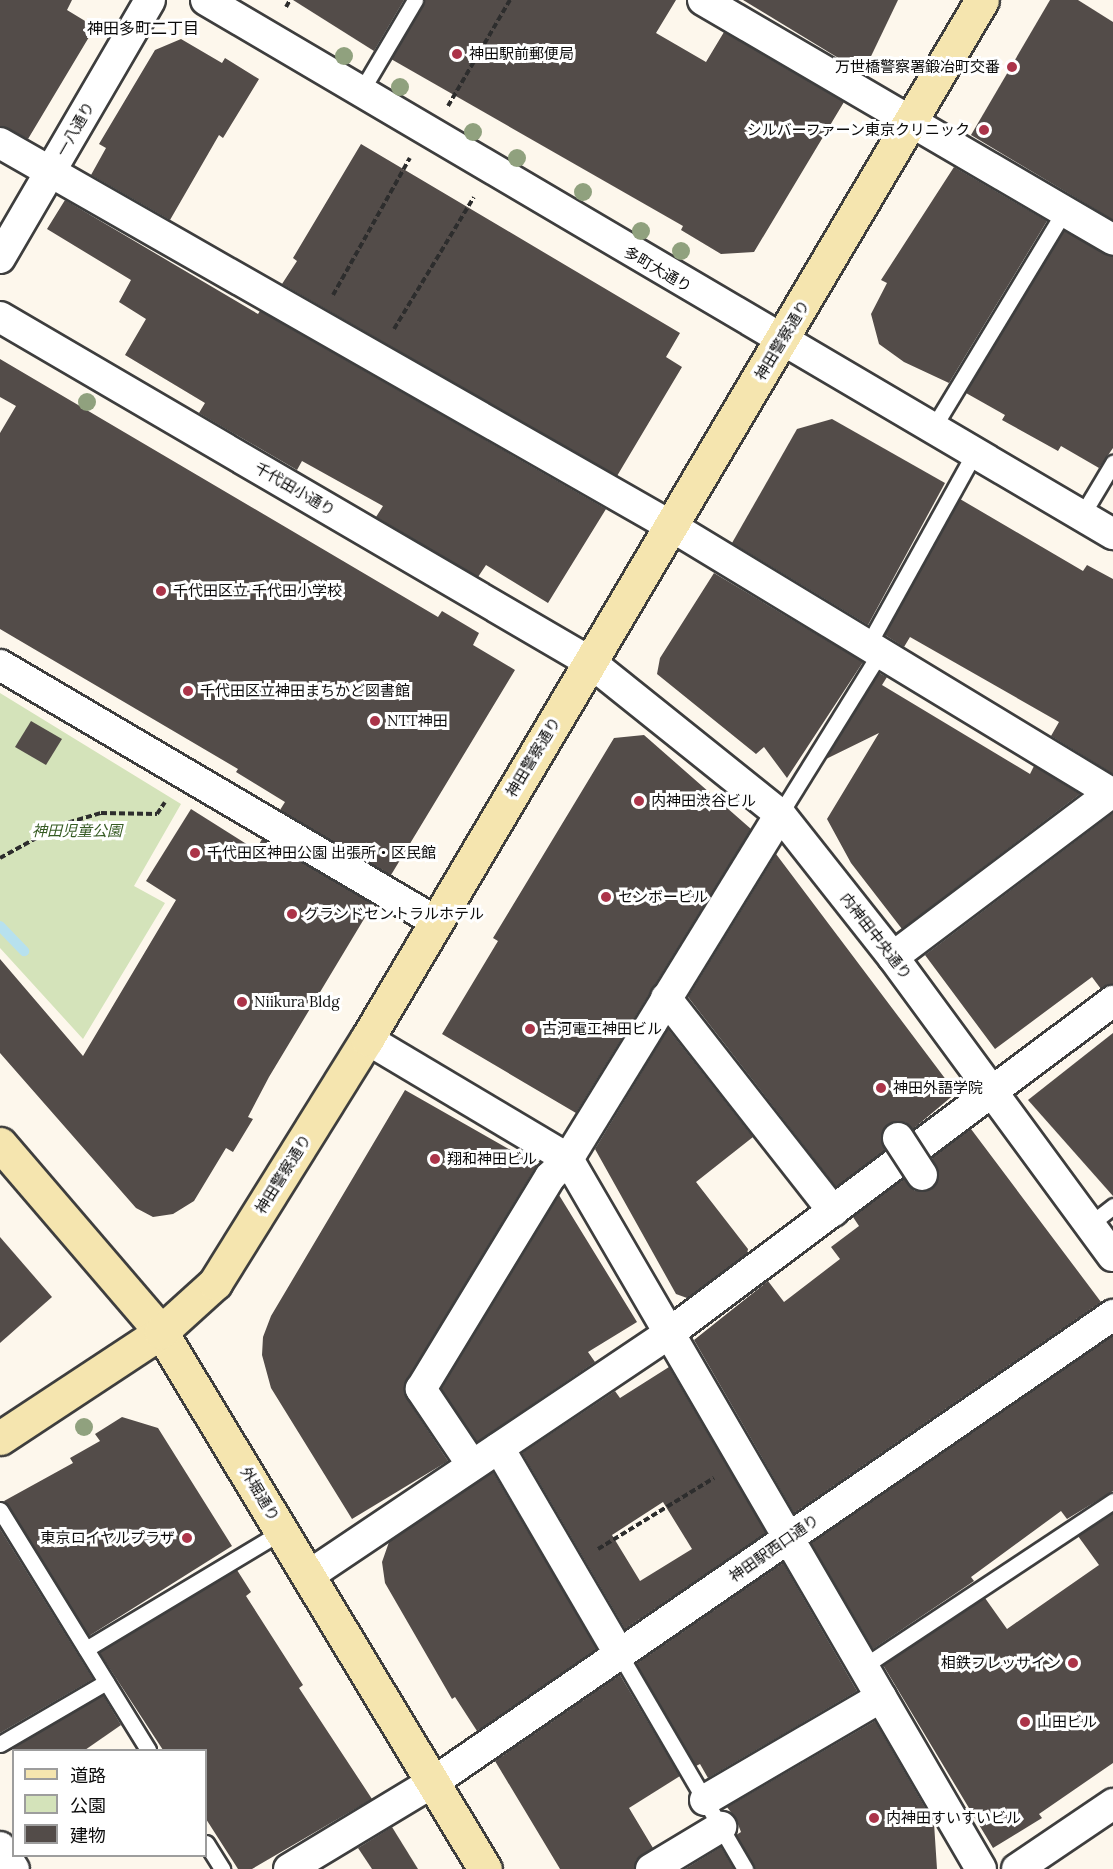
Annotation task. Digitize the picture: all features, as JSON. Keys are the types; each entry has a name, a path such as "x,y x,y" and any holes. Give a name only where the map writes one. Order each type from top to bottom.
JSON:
{"street":[{"name":"一八通り","path":"0,258 150,0"},
{"name":"多町大通り","path":"206,0 428,134 1113,534"},
{"path":"703,0 1113,240"},
{"name":"神田警察通り","path":"2,1434 161,1332 215,1283 367,1038 982,0"},
{"path":"0,143 671,526 1112,792 892,957"},
{"name":"千代田小通り","path":"0,317 590,662"},
{"name":"内神田中央通り","path":"590,662 780,814 892,957 1113,1256"},
{"path":"0,665 435,921"},
{"path":"472,1465 421,1389 550,1177 568,1159 780,814"},
{"path":"666,998 833,1211"},
{"path":"308,1576 668,1334 992,1094 1113,1001"},
{"path":"367,1038 568,1159 981,1869"},
{"path":"898,1138 922,1175"},
{"name":"外堀通り","path":"0,1144 161,1332 435,1781 485,1869"},
{"name":"神田駅西口通り","path":"289,1869 435,1781 1113,1315"},
{"path":"498,1448 620,1655"},
{"path":"705,1800 881,1697"},
{"path":"1017,1869 1113,1804"},
{"path":"651,1869 721,1827"},
{"path":"0,1847 14,1869"}],"lane":[{"path":"360,93 415,0"},
{"path":"933,428 1064,212"},
{"path":"780,814 874,649 975,453"},
{"path":"1082,515 1113,463"},
{"path":"1089,1225 1113,1206"},
{"path":"864,1666 1113,1501"},
{"path":"0,1510 147,1749"},
{"path":"86,1649 282,1531"},
{"path":"620,1655 746,1869"},
{"path":"0,1744 106,1682"},
{"path":"207,1845 222,1869"}],"path":[{"path":"284,11 290,0"},
{"path":"316,324 510,0"},
{"path":"376,358 476,194"},
{"path":"0,858 28,839 101,813 157,814 168,796"},
{"path":"569,1567 743,1461"}],"green space":[{"name":"神田児童公園","path":"0,693 181,804 134,886 165,903 83,1039 0,948"}],"building":[{"path":"0,0 72,0 67,10 95,27 28,139 0,126"},
{"path":"293,0 404,0 374,51"},
{"path":"425,0 676,0 656,33 706,62 724,32 844,102 754,252 721,254 681,230 683,226 391,59"},
{"path":"743,0 898,0 863,73"},
{"path":"1050,0 1078,0 1113,22 1113,220 971,135"},
{"path":"181,39 222,63 225,58 259,79 223,138 219,135 170,220 91,175 106,148 99,144 155,50"},
{"path":"361,144 680,333 666,357 682,367 617,476 282,284 297,261 293,258"},
{"path":"954,167 1047,221 949,383 904,362 879,344 871,314 887,283 881,280"},
{"path":"65,200 258,314 260,311 606,509 548,603 486,565 478,577 376,517 383,506 302,461 297,470 199,413 205,403 125,355 146,319 119,302 131,280 47,229"},
{"path":"1064,231 1113,257 1113,448 1099,468 1061,446 1058,451 1002,420 1005,415 966,393"},
{"path":"0,359 438,617 442,611 479,633 473,645 515,670 391,875 280,810 285,802 236,772 238,769 0,629 0,433 16,406 0,397"},
{"path":"832,419 945,483 868,625 732,543 797,429"},
{"path":"960,499 1083,571 1087,565 1113,579 1113,774 1051,736 1059,722 910,637 904,647 885,635"},
{"path":"714,573 863,662 787,778 764,747 756,754 657,674 660,658"},
{"path":"879,673 887,677 882,685 1030,774 1034,766 1080,794 902,929 851,863 827,819 879,733 826,759"},
{"path":"31,721 62,739 46,765 15,747"},
{"path":"644,735 751,829 576,1113 442,1034 498,941 493,938 614,738"},
{"path":"191,809 256,850 262,839 373,904 269,1077 248,1117 253,1119 233,1152 226,1148 194,1201 173,1214 153,1217 136,1208 0,1053 0,959 83,1056 176,900 146,881"},
{"path":"1113,813 1113,984 1101,989 1092,977 995,1049 925,955"},
{"path":"776,854 956,1093 913,1129 905,1122 888,1124 881,1138 885,1150 836,1187 688,997"},
{"path":"668,1029 753,1137 696,1182 748,1249 747,1254 687,1298 676,1294 595,1149"},
{"path":"1113,1033 1113,1196 1028,1100"},
{"path":"405,1090 537,1165 406,1381 407,1399 448,1461 352,1519 271,1388 262,1355 263,1337 271,1316"},
{"path":"971,1129 1101,1302 794,1513 694,1340 768,1281 784,1302 840,1259 831,1247 859,1226 853,1217 904,1179 915,1191 932,1189 939,1175 932,1158"},
{"path":"559,1195 637,1322 588,1352 595,1362 477,1442 441,1389"},
{"path":"0,1237 52,1297 0,1343"},
{"path":"1113,1336 1113,1491 1067,1519 1061,1511 971,1577 974,1581 873,1649 811,1543"},
{"path":"669,1367 766,1533 625,1629 522,1453 615,1391 620,1398","holes":["663,1502 692,1549 640,1581 612,1535"]},
{"name":"東京ロイヤルプラザ","path":"122,1417 158,1428 232,1546 89,1636 4,1501 73,1463 70,1458 100,1441 95,1434"},
{"path":"493,1472 597,1649 477,1731 455,1697 452,1699 385,1583 382,1562 389,1542"},
{"path":"1113,1513 1113,1763 1039,1814 1042,1818 993,1848 883,1665 985,1598 1007,1629 1099,1565 1078,1536"},
{"path":"0,1529 93,1679 0,1733"},
{"path":"783,1563 857,1691 708,1778 700,1764 696,1766 636,1664"},
{"path":"237,1570 251,1592 246,1596 303,1685 299,1688 372,1799 252,1869 238,1869 207,1821 207,1749 162,1749 99,1652"},
{"path":"620,1675 680,1776 629,1808 653,1848 636,1860 634,1869 560,1869 495,1761"},
{"path":"103,1695 121,1725 86,1749 8,1750"},
{"path":"875,1721 934,1823 937,1869 755,1869 736,1835 741,1832 736,1819 727,1807"},
{"path":"392,1827 418,1869 372,1869 358,1848"},
{"path":"721,1847 734,1869 685,1869"}],"waterway":[{"path":"0,926 24,951"}],"place":[{"name":"神田駅前郵便局","path":"457,54"},
{"name":"万世橋警察署鍛冶町交番","path":"1012,67"},
{"name":"シルバーファーン東京クリニック","path":"984,130"},
{"name":"千代田区立 千代田小学校","path":"161,591"},
{"name":"千代田区立神田まちかど図書館","path":"188,691"},
{"name":"NTT神田","path":"375,721"},
{"name":"内神田渋谷ビル","path":"639,801"},
{"name":"千代田区神田公園 出張所・区民館","path":"195,853"},
{"name":"センボービル","path":"606,897"},
{"name":"グランドセントラルホテル","path":"292,914"},
{"name":"Niikura Bldg","path":"242,1002"},
{"name":"古河電工神田ビル","path":"530,1029"},
{"name":"神田外語学院","path":"881,1088"},
{"name":"翔和神田ビル","path":"435,1159"},
{"name":"東京ロイヤルプラザ","path":"187,1538"},
{"name":"相鉄フレッサイン","path":"1073,1663"},
{"name":"山田ビル","path":"1025,1722"},
{"name":"内神田すいすいビル","path":"874,1818"}],"district":[{"name":"神田多町二丁目","path":"143,28"}]}
